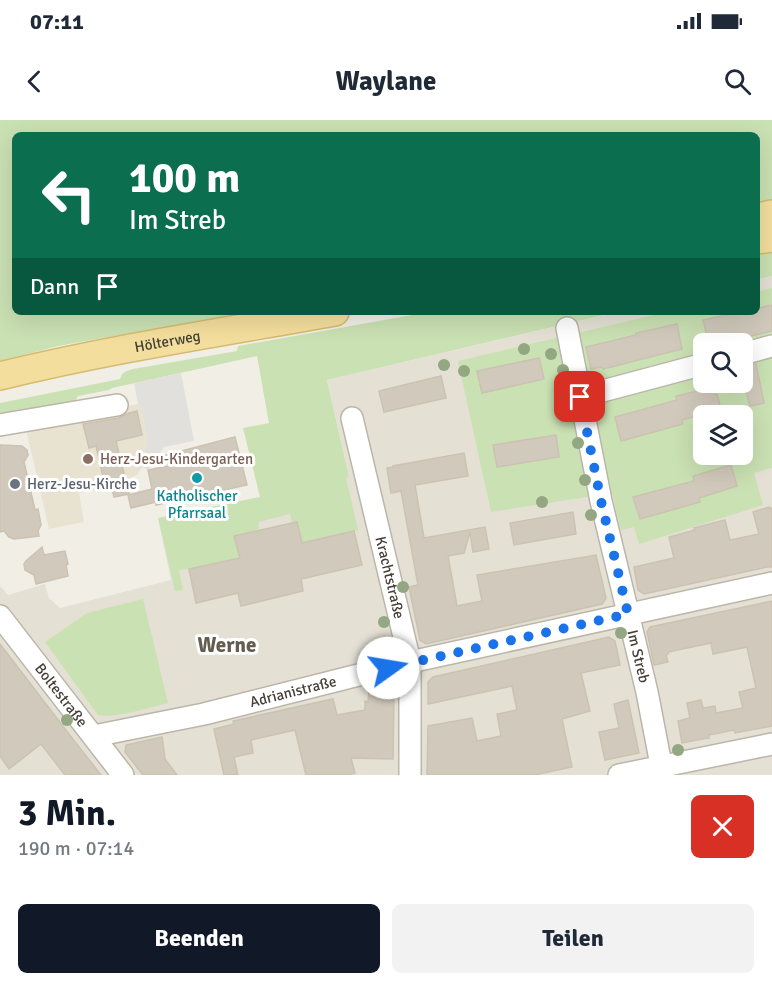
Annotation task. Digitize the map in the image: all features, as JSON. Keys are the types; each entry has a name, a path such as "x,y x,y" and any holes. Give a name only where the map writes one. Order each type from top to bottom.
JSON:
{"main road":[{"name":"Hölterweg","path":"0,376 107,352 318,315"}],"street":[{"name":"Im Streb","path":"567,328 601,501 647,692 662,771"},
{"path":"753,351 772,346"},
{"path":"580,397 693,367"},
{"path":"0,425 117,405"},
{"name":"Krachtstraße","path":"352,418 410,662 410,775"},
{"name":"Adrianistraße","path":"94,736 204,714 410,662 772,583"},
{"name":"Boltestraße","path":"0,617 123,775"},
{"path":"619,775 662,771 772,744"}],"shaded area":[{"path":"772,276 772,775 0,775 0,586 8,595 45,584 49,598 60,608 171,580 158,518 349,476 327,380 605,315 760,315 760,279"},
{"path":"181,373 194,441 164,447 148,470 142,467 147,440 134,383"},
{"name":"Herz-Jesu-Kindergarten","path":"138,404 141,406 147,440 142,467 137,475 106,485 106,488 79,493 84,522 49,529 26,429 75,416"}],"green space":[{"path":"0,120 772,120 772,201 763,203 760,202 760,132 12,132 12,315 230,315 58,346 0,361"},
{"path":"772,251 772,276 760,279 760,253"},
{"path":"772,288 772,468 754,473 763,505 639,544 634,527 621,530 612,493 491,512 458,361 654,315 760,315 760,291"},
{"path":"412,315 604,315 327,380 349,477 346,478 358,530 302,543 297,522 292,522 290,514 258,522 259,529 235,536 240,558 179,570 183,590 175,591 158,518 260,497 243,428 269,423 257,356 78,396 70,410 0,422 0,403 120,379 125,372 133,369 237,351 238,346"},
{"path":"143,599 168,703 123,714 98,715 45,642 87,613"}],"building":[{"path":"772,305 772,331 753,335 753,333 706,333 703,320 726,315 760,315 760,308"},
{"path":"677,324 682,349 603,369 602,367 591,369 586,347"},
{"path":"539,358 544,379 482,393 477,371"},
{"path":"753,364 756,364 764,403 753,405 750,405 747,393 753,393"},
{"path":"441,376 446,398 384,412 379,391"},
{"path":"693,392 717,393 720,405 693,405 693,417 682,420 683,424 621,441 615,417 677,400 676,396"},
{"path":"137,411 142,435 116,441 129,494 114,497 111,484 105,485 96,446 89,448 83,424 119,418"},
{"path":"556,435 559,457 497,467 493,445"},
{"name":"Katholischer Pfarrsaal","path":"235,437 247,485 156,505 156,502 131,508 128,495 152,489 148,470 168,466 166,455"},
{"name":"Herz-Jesu-Kirche","path":"0,445 22,446 27,450 28,455 24,462 35,510 38,509 41,525 38,531 39,536 14,539 4,531 0,532"},
{"path":"464,453 468,476 415,485 424,538 485,527 489,549 473,552 470,532 464,553 448,556 457,606 482,601 477,575 596,555 606,598 602,604 426,644 420,640 409,587 418,585 401,491 391,493 387,468"},
{"path":"731,465 737,486 699,498 700,502 640,519 633,497 694,481 693,476"},
{"path":"772,508 772,567 644,594 638,590 634,567 674,558 669,537 725,520 730,540 759,534 753,512"},
{"path":"573,512 576,534 514,545 510,523"},
{"path":"297,522 302,543 354,531 362,565 301,579 303,591 241,606 238,593 196,603 189,569 240,558 234,536"},
{"path":"42,547 44,555 65,551 68,576 36,584 34,575 25,570 24,564"},
{"path":"772,601 772,726 735,733 734,730 682,743 678,721 690,718 687,703 701,700 703,708 715,706 716,713 743,708 739,692 756,688 747,647 713,654 711,643 668,652 666,655 668,662 654,665 647,632 650,627"},
{"path":"609,637 615,641 620,665 581,673 590,711 562,719 572,767 534,775 427,775 428,726 472,718 477,741 501,736 497,714 517,710 512,686 428,704 428,682 433,677"},
{"path":"0,644 101,775 65,775 41,744 9,769 0,756"},
{"path":"390,686 394,692 393,759 351,758 355,773 306,775 295,730 251,740 253,753 234,757 238,775 224,775 214,729 234,724 233,721 333,699 337,715 365,710 365,701 368,702 369,691"},
{"path":"628,700 639,753 605,760 599,732 619,728 614,704"},
{"path":"162,737 165,759 177,775 143,775 125,752 126,745"}],"place":[{"name":"Herz-Jesu-Kindergarten","path":"88,459"},
{"name":"Katholischer Pfarrsaal","path":"197,478"},
{"name":"Herz-Jesu-Kirche","path":"15,484"}],"district":[{"name":"Werne","path":"227,645"}],"route":[{"path":"388,668 628,614 601,501 580,397"}]}
